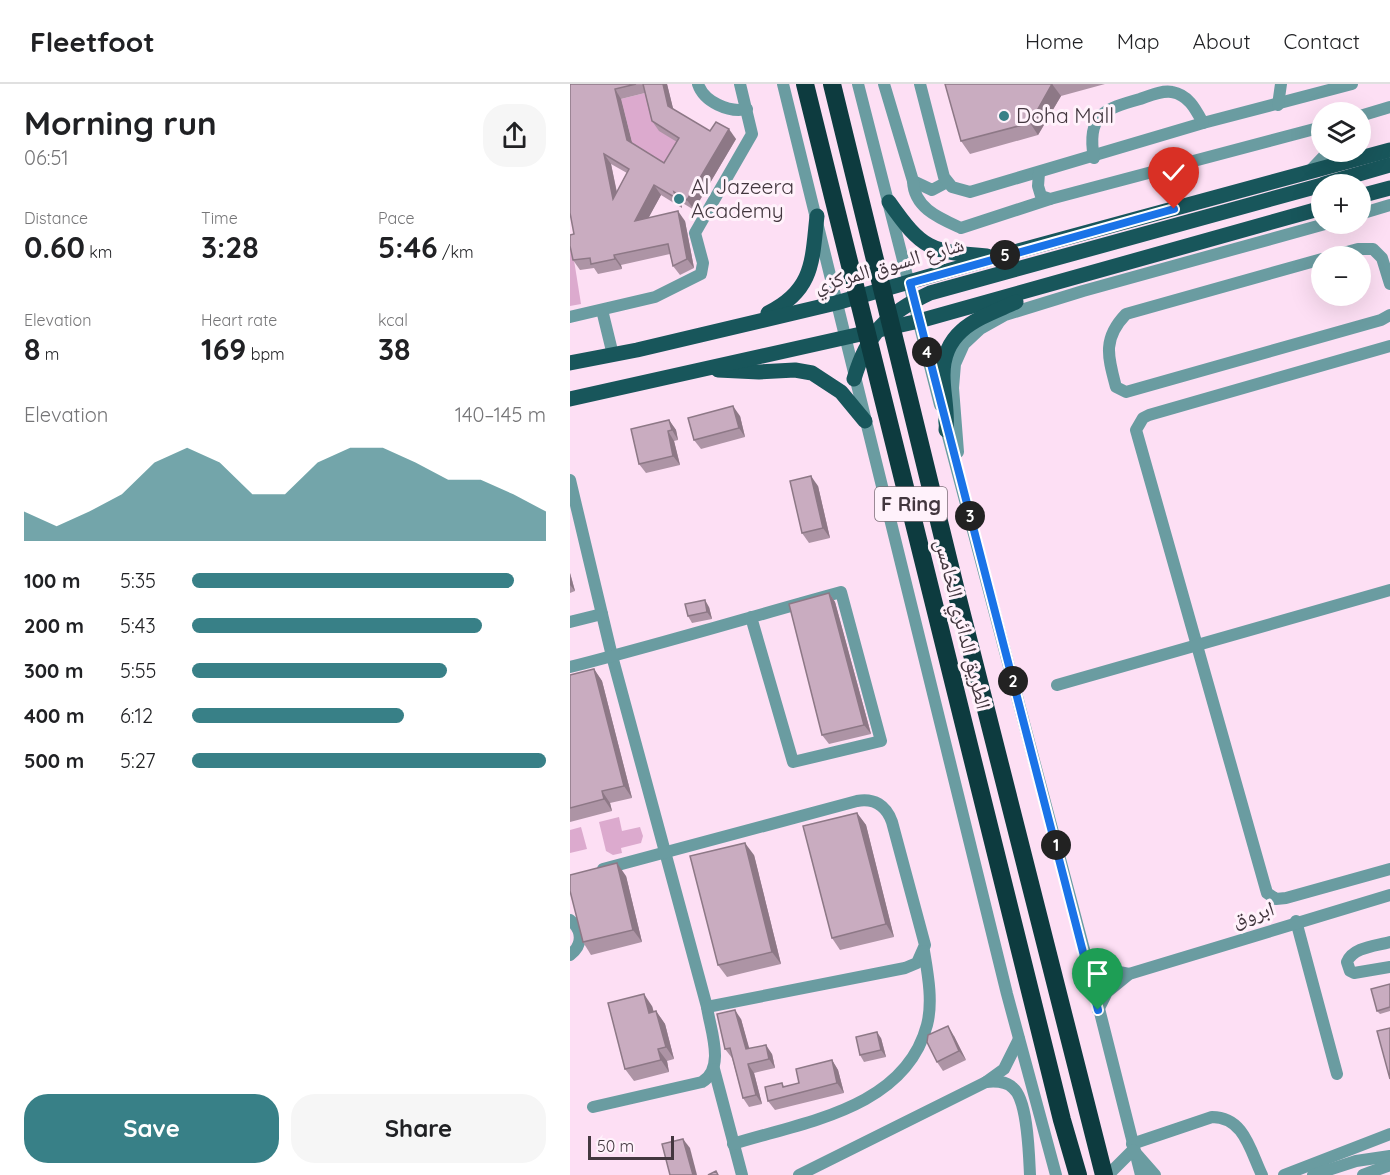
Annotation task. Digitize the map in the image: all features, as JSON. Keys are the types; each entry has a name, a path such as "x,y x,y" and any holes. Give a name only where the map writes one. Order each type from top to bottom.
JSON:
{"highway":[{"name":"الطريق الدائري الخامس","path":"805,84 1062,1120 1078,1175"},
{"name":"الطريق الدائري الخامس","path":"832,84 957,595 1106,1175"}],"main road":[{"name":"شارع السوق المركزي","path":"570,363 836,303 1390,150"},
{"path":"1360,174 1390,165"},
{"path":"854,379 863,351 876,330 895,312 930,293 1311,188"},
{"path":"1371,193 1390,188"},
{"path":"890,202 910,232 928,246 947,253 996,257"},
{"path":"570,399 919,321 1311,211"},
{"path":"747,324 785,304 799,291 812,262 817,216"},
{"path":"946,430 944,363 953,340 973,320 1056,283"},
{"path":"703,369 759,372 795,370 812,374 841,392 865,421"}],"street":[{"path":"570,317 655,297 701,274 703,263 695,233 752,134 740,84"},
{"path":"783,84 817,216 854,379 1019,1039 1056,1174"},
{"name":"الطريق الدائري الخامس","path":"858,84 890,202 946,430 1086,957 1140,1175"},
{"path":"884,84 919,203 938,218 961,228 1050,199 1311,130"},
{"path":"920,84 941,171 947,183 958,190 970,192 1094,158 1203,123 1278,105 1349,84"},
{"path":"1278,105 1281,84"},
{"path":"697,87 731,110 747,109"},
{"path":"1094,158 1091,132 1098,117 1108,108 1163,92 1173,92 1191,101 1203,123"},
{"path":"1371,113 1390,107"},
{"path":"1309,172 1318,162"},
{"path":"1039,173 1038,186 1041,196 1050,199"},
{"path":"913,181 932,190 947,183"},
{"path":"1371,211 1390,206"},
{"path":"960,480 953,375 964,344 980,329 1005,315 1083,291 1311,228"},
{"path":"1371,249 1382,258 1390,284"},
{"path":"1311,262 1126,314 1112,336 1108,348 1116,387 1126,392 1381,320 1390,315"},
{"path":"602,310 613,355"},
{"path":"1390,346 1149,415 1139,424 1137,437 1267,893 1276,899 1286,898 1390,869"},
{"path":"570,480 612,656 707,1007 714,1069 742,1175"},
{"path":"1057,685 1390,590"},
{"path":"570,666 841,592 881,741 793,762 751,617"},
{"path":"570,622 602,614"},
{"path":"596,871 857,801 872,801 885,808 889,815 925,945 929,980 928,1023 912,1059 896,1079 855,1106 733,1144"},
{"name":"ابروق","path":"1098,1010 1107,992 1129,974 1296,921 1390,895"},
{"path":"570,920 578,928 580,937 579,946 570,955"},
{"path":"1296,921 1337,1074"},
{"path":"1390,942 1358,951 1350,955 1347,962 1350,971 1358,973 1390,967"},
{"path":"707,1007 905,968 917,963 924,951"},
{"path":"1086,957 1104,969 1129,974"},
{"path":"799,1175 986,1082 1004,1069 1019,1039"},
{"path":"593,1107 702,1082 714,1069"},
{"path":"986,1082 1006,1083 1018,1092 1025,1122 1030,1175"},
{"path":"1106,1175 1132,1147 1212,1118 1221,1117 1231,1120 1242,1131 1262,1175"},
{"path":"1284,1175 1390,1134"},
{"path":"1132,1147 1155,1175"},
{"path":"1313,1175 1356,1161 1390,1156"},
{"path":"1363,1175 1390,1165"}],"shaded area":[{"path":"649,92 686,147 671,173 634,150 621,99"},
{"path":"570,235 581,304 570,306"},
{"path":"619,817 622,831 640,827 643,836 641,843 621,848 622,853 613,855 606,851 599,822"},
{"path":"581,827 587,849 570,853 570,830"}],"building":[{"path":"570,84 636,84 615,89 627,140 664,163 679,138 652,121 643,84 663,84 668,106 710,131 716,122 729,129 687,200 674,192 676,198 654,185 635,221 678,211 687,259 673,266 668,244 614,255 615,259 591,264 590,258 573,260 570,235 574,234 570,213","holes":["604,154 629,169 613,199"]},
{"name":"Doha Mall","path":"945,84 1052,84 1030,123 961,141"},
{"path":"733,406 739,428 694,440 688,418"},
{"path":"669,420 672,430 668,431 673,456 639,464 631,429"},
{"path":"811,476 823,528 802,533 790,481"},
{"path":"829,593 864,725 822,735 789,604"},
{"path":"705,600 707,612 688,616 685,604"},
{"path":"594,669 624,786 602,791 604,799 570,808 570,675"},
{"path":"857,813 886,924 832,938 803,826"},
{"path":"745,843 772,952 718,965 690,856"},
{"path":"617,863 633,930 583,942 570,891 570,875"},
{"path":"1390,984 1390,1007 1377,1011 1371,989"},
{"path":"644,994 649,1013 656,1011 666,1047 658,1049 661,1060 625,1069 608,1003"},
{"path":"735,1010 746,1049 766,1045 769,1059 748,1064 756,1095 743,1098 730,1048 725,1049 717,1014"},
{"path":"948,1026 959,1051 937,1062 927,1042 928,1035"},
{"path":"1390,1028 1390,1079 1377,1031"},
{"path":"877,1032 881,1050 860,1055 856,1037"},
{"path":"832,1060 837,1083 768,1101 765,1087 782,1083 783,1087 799,1083 796,1069"},
{"path":"683,1139 693,1175 670,1175 662,1144"}],"place":[{"name":"Doha Mall","path":"1004,116"},
{"name":"Al Jazeera Academy","path":"679,199"}],"route":[{"path":"1098,1010 1086,957 946,430 910,283 996,257 1174,209"}]}
